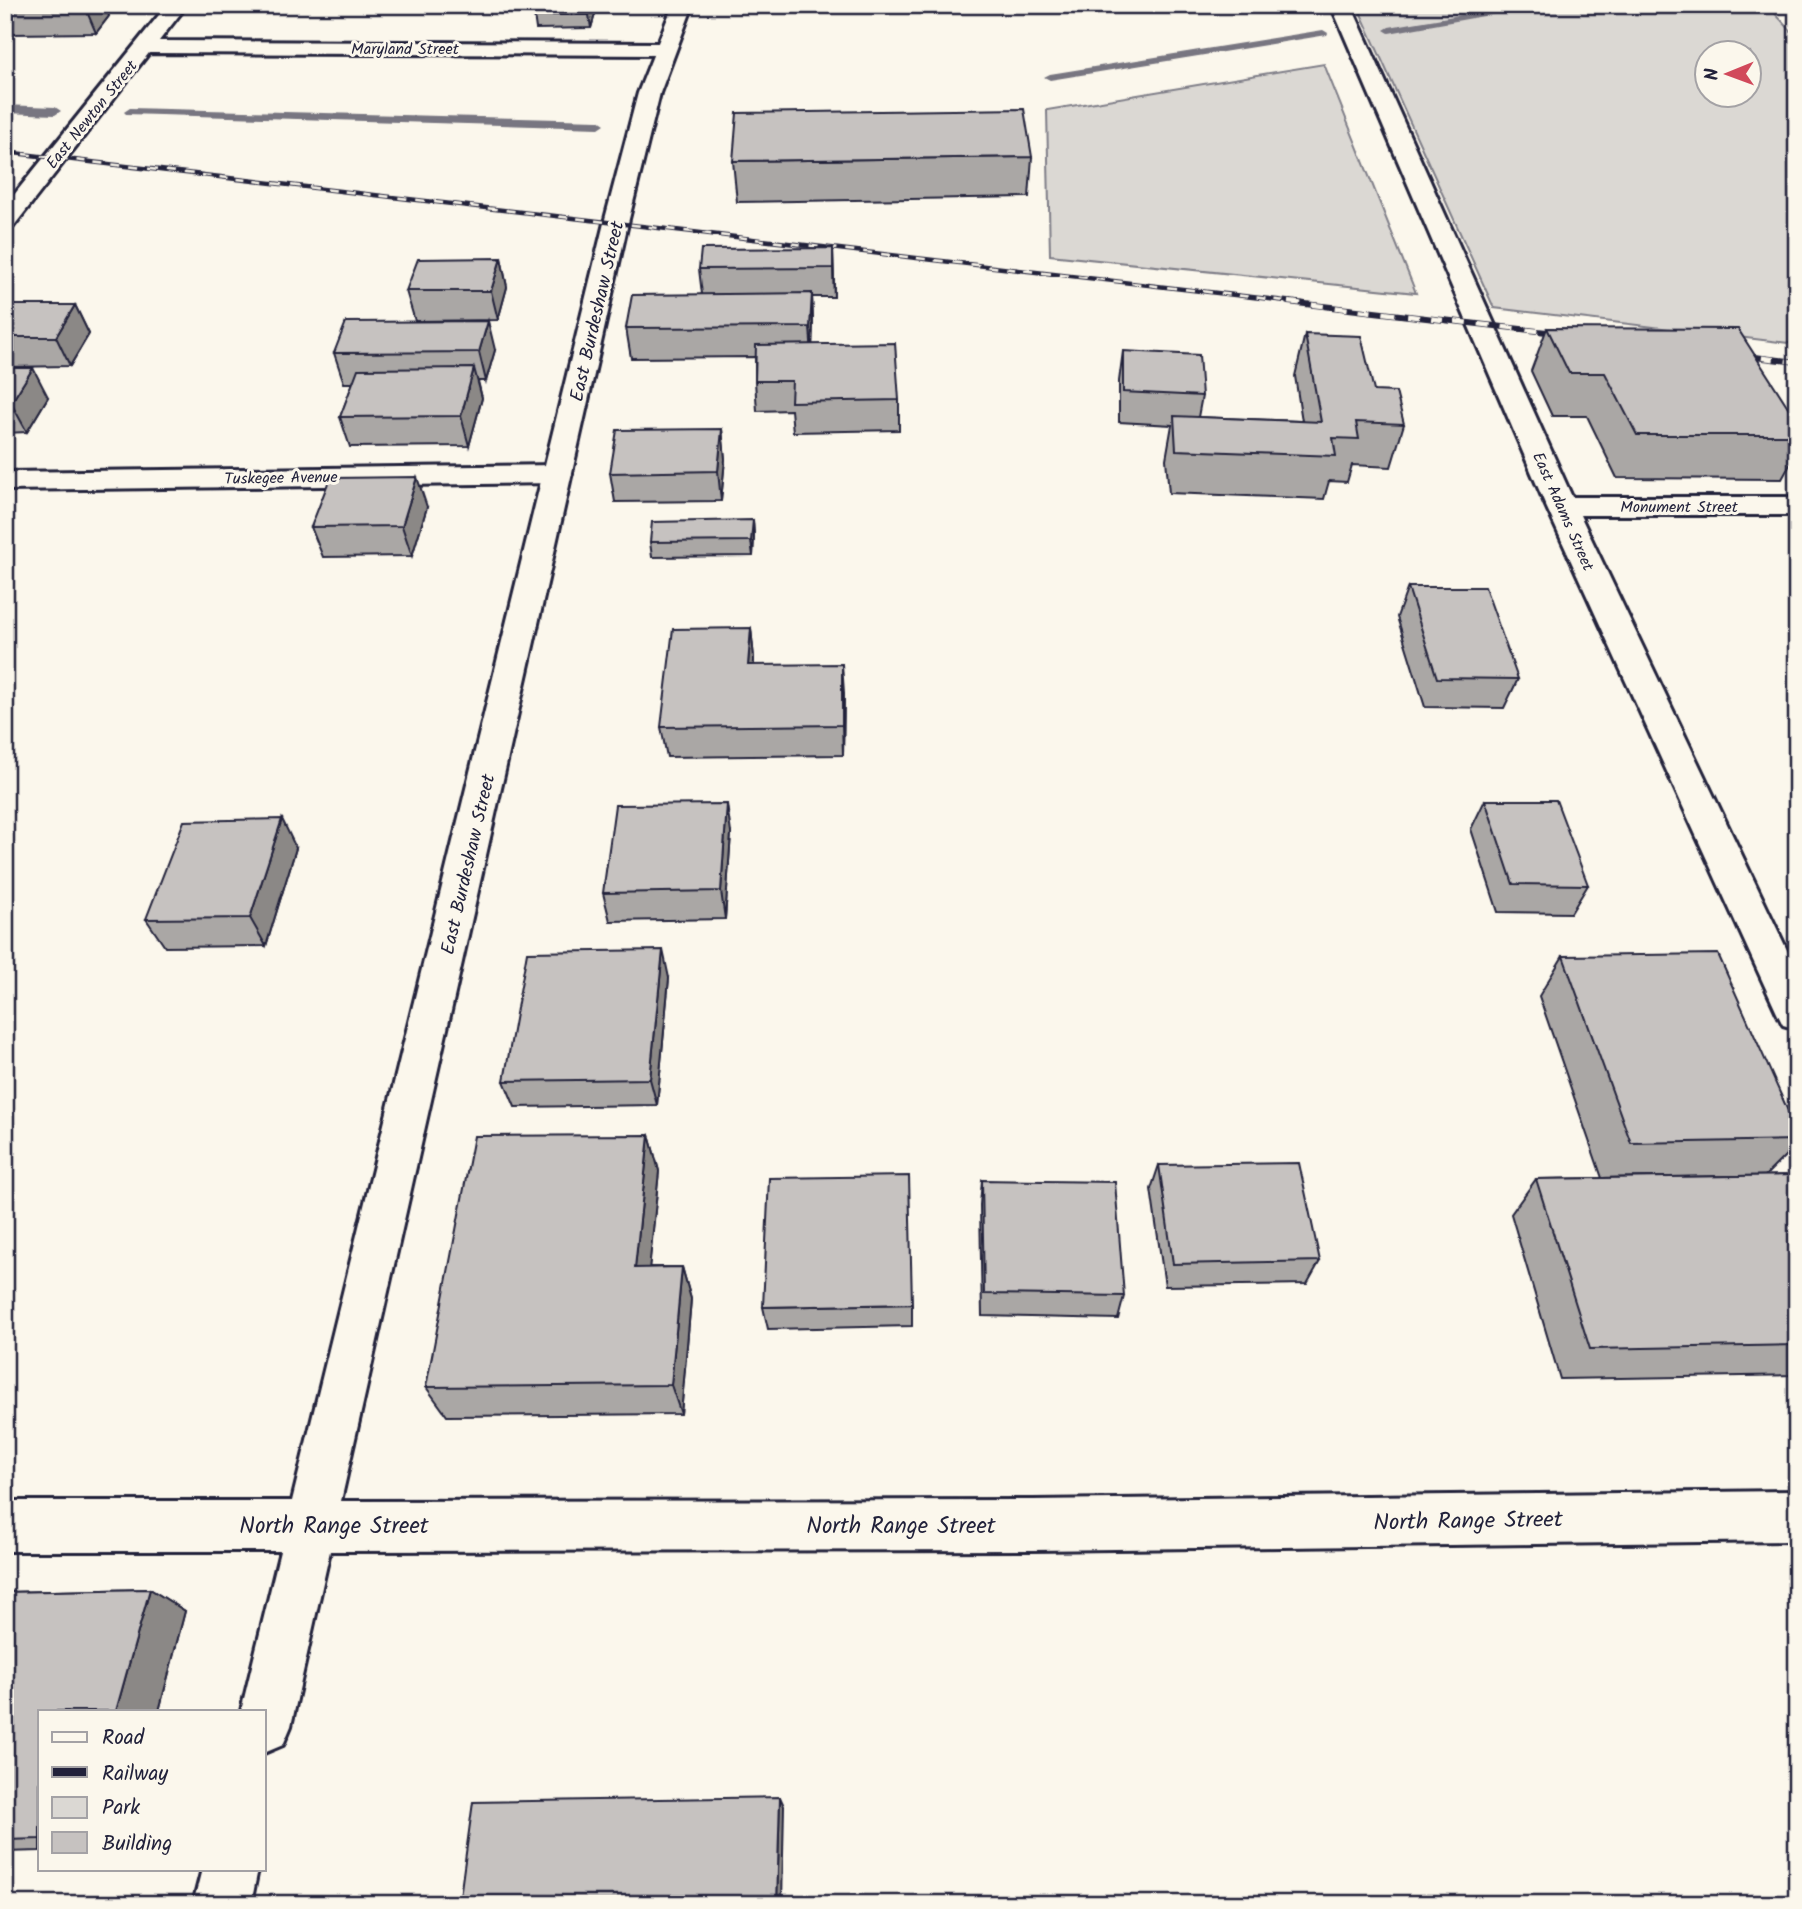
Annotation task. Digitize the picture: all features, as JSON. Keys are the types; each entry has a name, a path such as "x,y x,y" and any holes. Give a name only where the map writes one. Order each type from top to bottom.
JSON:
{"street":[{"name":"East Newton Street","path":"5,222 177,5"},
{"name":"East Burdeshaw Street","path":"266,1718 645,106 683,5"},
{"name":"East Adams Street","path":"1341,5 1561,506 1797,1013"},
{"name":"Maryland Street","path":"145,47 665,49"},
{"name":"Tuskegee Avenue","path":"5,481 558,474"},
{"name":"Monument Street","path":"1561,506 1797,506"},
{"name":"North Range Street","path":"5,1526 1033,1525 1797,1516"},
{"path":"222,1904 230,1870"}],"green space":[{"path":"1357,5 1767,5 1797,37 1797,344 1494,308"},
{"path":"1324,64 1416,293 1050,255 1047,110"}],"building":[{"path":"5,5 87,5 5,8"},
{"path":"537,5 592,5 589,15 534,15"},
{"path":"1024,109 1032,157 733,161 737,113"},
{"path":"833,248 833,268 699,269 701,249"},
{"path":"501,258 491,291 406,291 418,259"},
{"path":"812,293 810,327 626,328 632,295"},
{"path":"5,305 75,305 56,337 5,337"},
{"path":"488,321 479,352 334,353 346,322"},
{"path":"1547,328 1738,329 1797,421 1797,435 1637,435 1605,373 1569,373"},
{"path":"1305,334 1361,336 1374,391 1396,392 1404,424 1356,422 1359,439 1333,438 1336,456 1176,450 1174,416 1321,422"},
{"path":"895,343 899,400 791,402 792,381 755,381 756,345"},
{"path":"1123,351 1199,355 1202,396 1123,392"},
{"path":"5,368 33,368 11,403 5,403"},
{"path":"474,368 461,416 340,417 358,369"},
{"path":"722,429 718,471 610,473 617,430"},
{"path":"417,477 402,526 311,527 330,478"},
{"path":"753,520 751,541 650,542 652,522"},
{"path":"1408,587 1485,587 1518,679 1437,678"},
{"path":"751,628 748,665 842,664 842,725 661,727 673,629"},
{"path":"1485,800 1556,800 1588,885 1513,884"},
{"path":"727,804 721,891 603,893 615,805"},
{"path":"282,819 250,918 146,919 184,821"},
{"path":"663,950 650,1079 504,1081 527,952"},
{"path":"1718,954 1797,1131 1797,1140 1631,1143 1563,956"},
{"path":"649,1135 635,1268 682,1267 671,1385 426,1387 474,1136"},
{"path":"1299,1163 1320,1261 1173,1264 1159,1165"},
{"path":"1797,1175 1797,1345 1590,1349 1536,1179"},
{"path":"909,1176 912,1304 763,1307 769,1178"},
{"path":"982,1180 1115,1182 1124,1296 984,1294"},
{"path":"150,1589 116,1710 38,1710 38,1839 5,1840 5,1592"},
{"path":"780,1797 777,1904 459,1904 473,1802"}],"waterway":[{"path":"1389,30 1540,5"},
{"path":"1050,77 1323,33"},
{"path":"5,109 55,111"},
{"path":"130,112 599,124"}],"railway":[{"path":"5,152 1303,303"},
{"path":"1288,302 1564,334"},
{"path":"1738,355 1797,362"}]}
